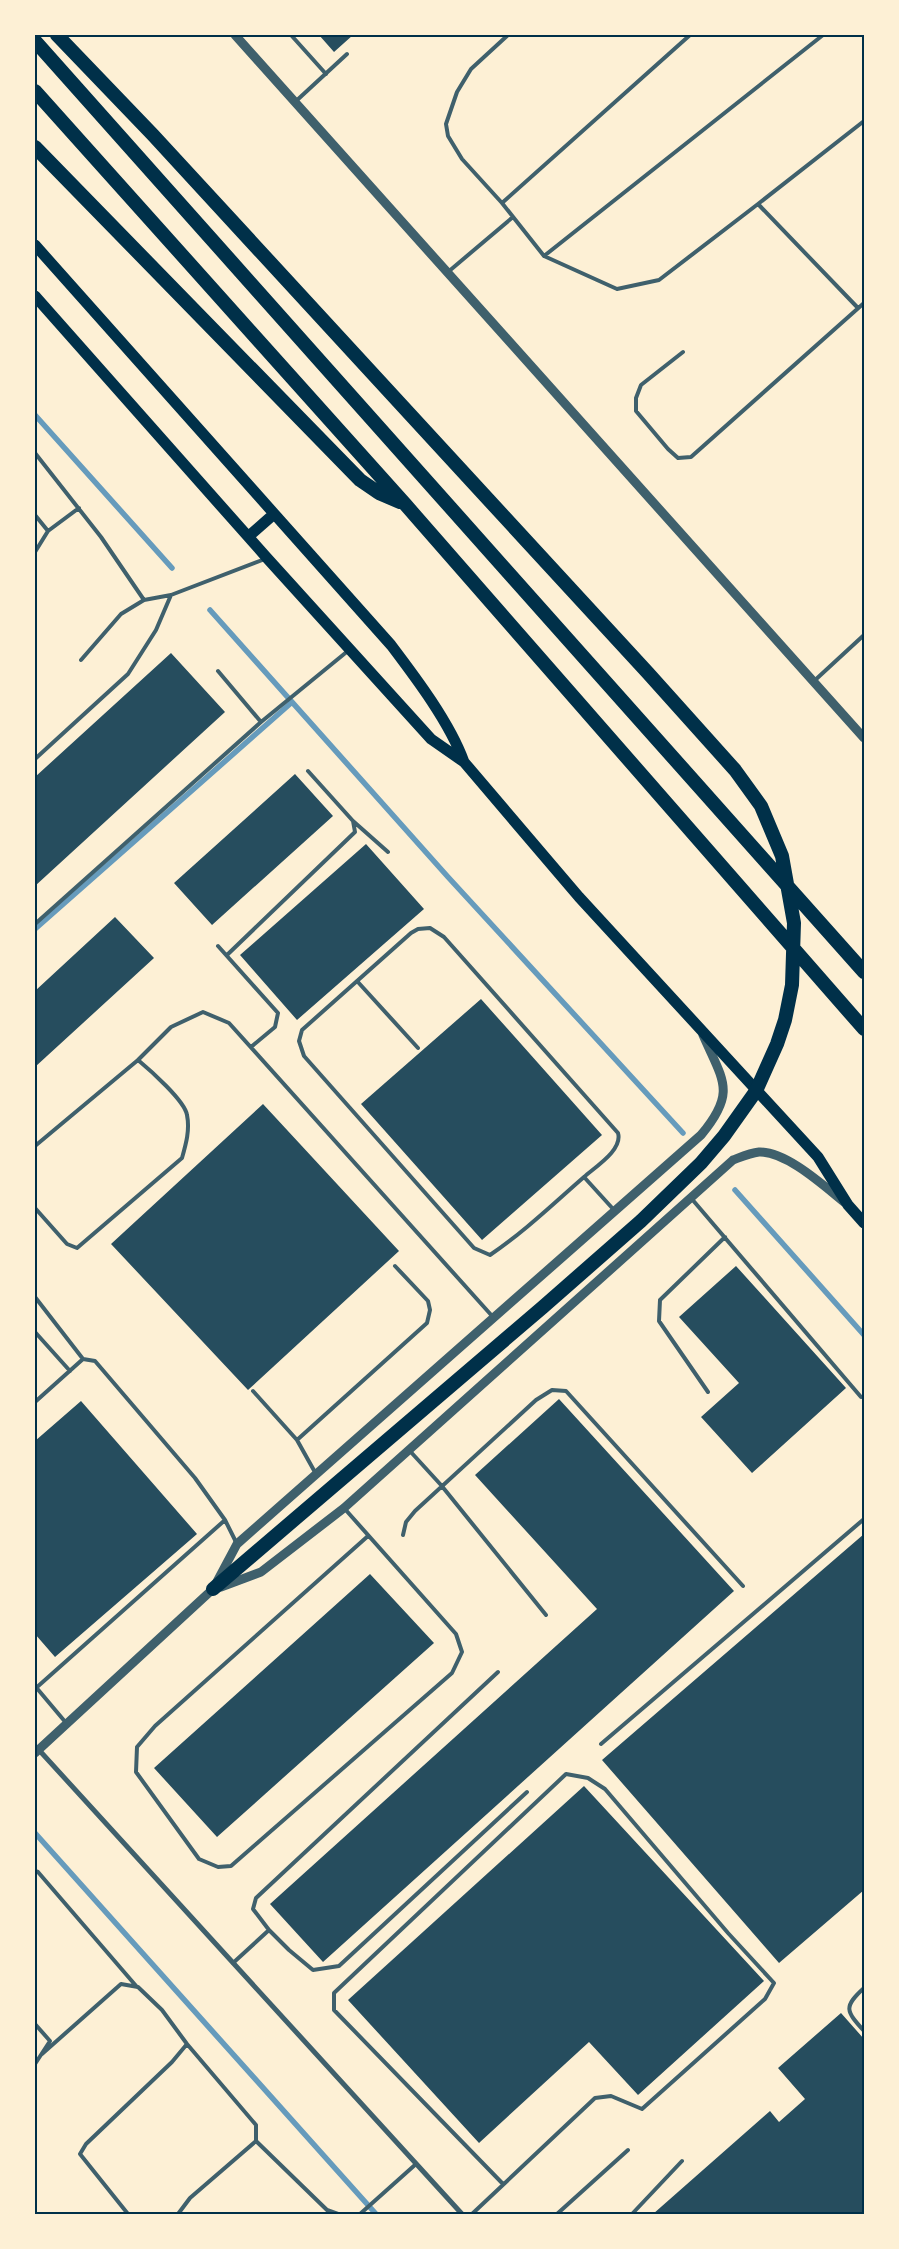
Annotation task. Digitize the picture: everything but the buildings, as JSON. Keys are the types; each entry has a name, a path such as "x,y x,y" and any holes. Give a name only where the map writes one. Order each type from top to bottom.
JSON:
{"highway":[{"path":"57,35 153,135 648,672 735,770 752,791 764,813 782,856 794,923 794,966 785,1020 777,1044 756,1091 724,1136 701,1163 641,1221 213,1589"},
{"path":"35,41 864,972"},
{"path":"35,91 405,504 864,1029"},
{"path":"35,147 360,480 379,493 405,504"}],"main road":[{"path":"35,246 395,651 452,736 464,762"},
{"path":"35,296 267,558 432,738 464,762 579,897 818,1156 848,1205 864,1223"},
{"path":"249,536 274,514"}],"street":[{"path":"235,35 864,738"},
{"path":"462,2214 37,1751 213,1589 237,1544 701,1135 719,1112 724,1094 722,1078 700,1028"},
{"path":"213,1589 262,1572 344,1508 733,1160 762,1152 774,1155 796,1166 848,1205"}],"lane":[{"path":"291,35 326,74"},
{"path":"508,35 471,69 457,92 446,124 448,136 462,159 502,203 544,256 617,289 659,280 864,121"},
{"path":"502,203 690,35"},
{"path":"544,256 823,35"},
{"path":"295,102 347,54"},
{"path":"758,204 858,308"},
{"path":"448,273 513,217"},
{"path":"683,352 641,385 636,398 636,411 678,458 691,457 864,303"},
{"path":"35,453 79,508 144,600"},
{"path":"35,552 48,531 79,508"},
{"path":"35,514 48,531"},
{"path":"81,660 121,614 144,600 171,595 267,558"},
{"path":"35,759 128,674 156,630 171,595"},
{"path":"814,682 864,635"},
{"path":"35,924 261,722 350,648"},
{"path":"218,671 261,722"},
{"path":"308,771 353,821 388,852"},
{"path":"227,955 356,832 353,821"},
{"path":"430,928 436,930 473,968 618,1133 619,1140 615,1148 584,1177 538,1216 519,1236 490,1255 474,1248 304,1056 300,1041 302,1030 418,929 430,928"},
{"path":"218,946 278,1013 275,1027 251,1047"},
{"path":"357,981 418,1048"},
{"path":"35,1146 138,1060 172,1027 203,1012 229,1023 493,1318"},
{"path":"35,1208 67,1244 76,1248 182,1158 188,1140 187,1113 162,1080 138,1060"},
{"path":"584,1177 616,1211"},
{"path":"691,1198 861,1397"},
{"path":"708,1392 659,1321 660,1300 725,1237"},
{"path":"297,1440 427,1323 430,1310 428,1301 395,1266"},
{"path":"35,1297 83,1359 95,1361 195,1478 226,1520 237,1544"},
{"path":"35,1332 70,1371"},
{"path":"35,1402 83,1359"},
{"path":"403,1535 406,1522 441,1485 536,1400 552,1390 566,1391 744,1586"},
{"path":"253,1392 297,1440 316,1474"},
{"path":"408,1450 441,1485 546,1615"},
{"path":"344,1508 456,1634 462,1652 452,1673 231,1866 218,1867 199,1859 136,1772 137,1747 155,1726 368,1536"},
{"path":"601,1744 864,1519"},
{"path":"67,1724 36,1687 226,1520"},
{"path":"498,1672 256,1898 253,1908 269,1930 289,1950 314,1970 339,1966 526,1792"},
{"path":"472,2214 595,2098 611,2096 642,2109 765,1999 774,1983 728,1933 606,1789 588,1778 566,1774 334,1993 334,2010 503,2184"},
{"path":"35,1871 38,1872 138,1987 162,2010 187,2044 256,2125 256,2141 326,2210 338,2214"},
{"path":"233,1963 269,1930"},
{"path":"42,2054 121,1984 138,1987"},
{"path":"864,1988 851,2000 848,2007 851,2016 864,2031"},
{"path":"35,2024 50,2041 35,2064"},
{"path":"128,2214 80,2154 86,2144 172,2062 187,2044"},
{"path":"178,2214 190,2198 256,2141"},
{"path":"557,2214 628,2150"},
{"path":"632,2214 682,2161"},
{"path":"360,2214 416,2164"}],"waterway":[{"path":"35,415 172,568"},
{"path":"210,610 448,877 683,1133"},
{"path":"35,929 291,703"},
{"path":"735,1190 864,1335"},
{"path":"35,1833 376,2214"}]}
